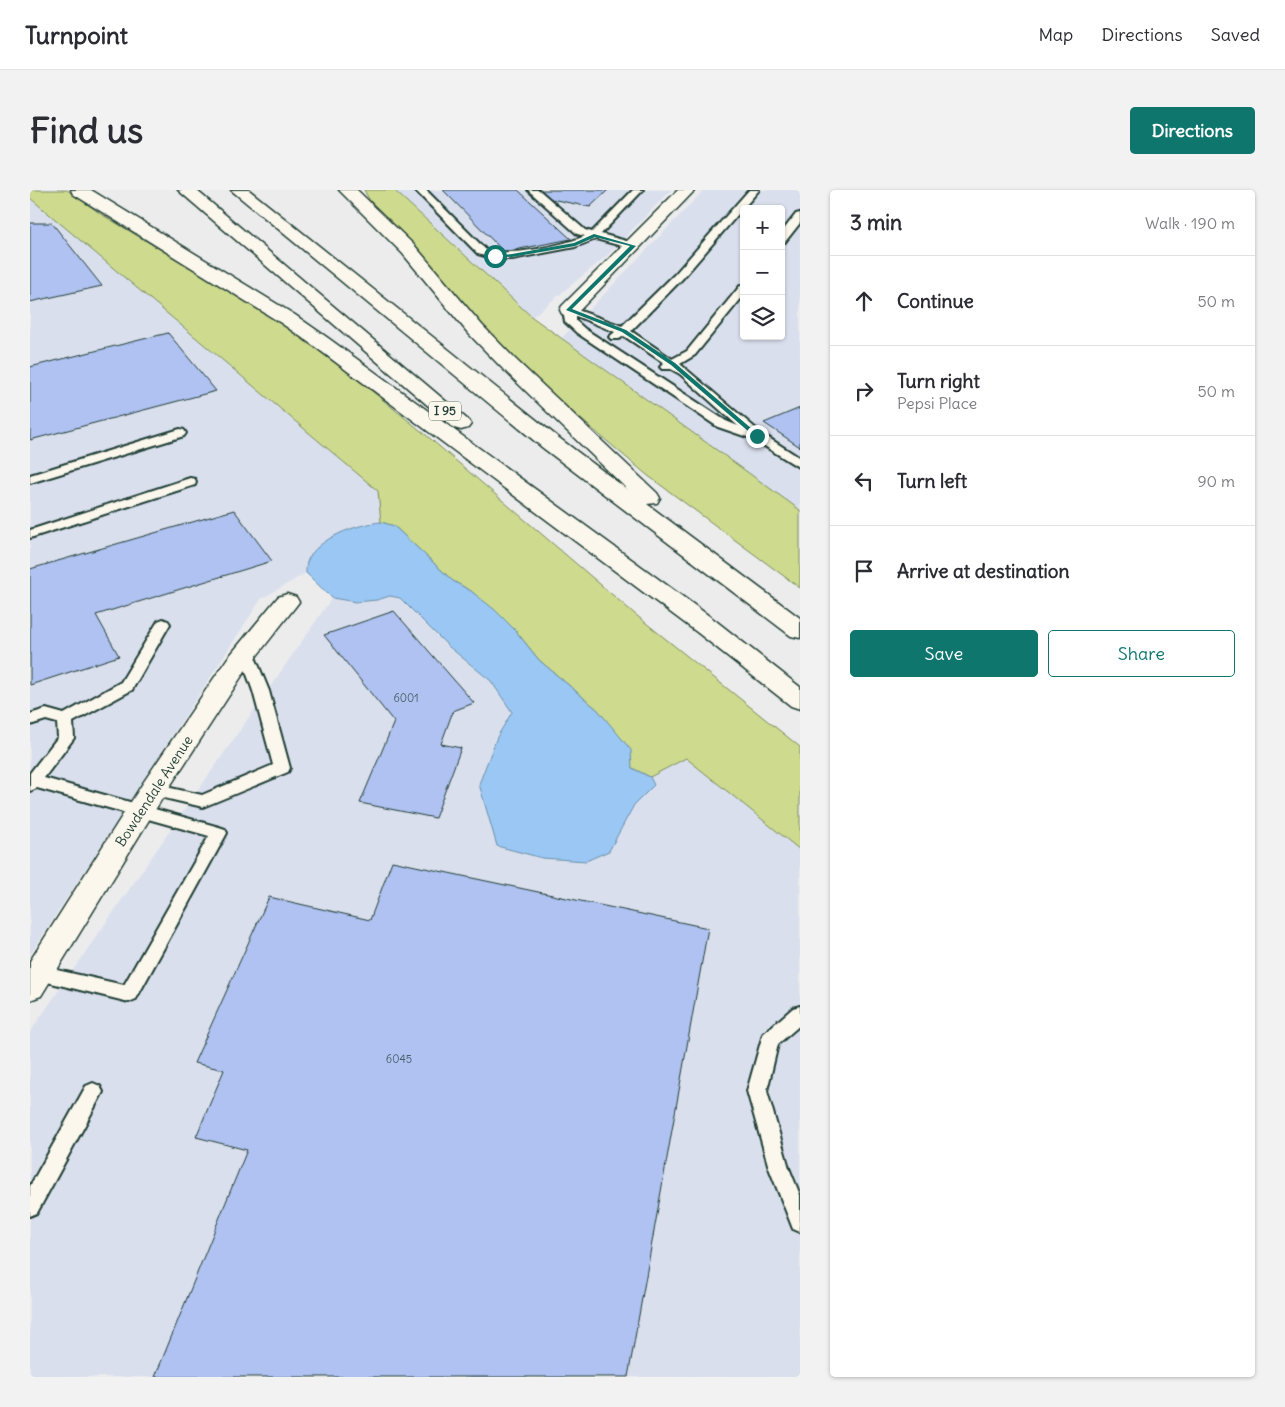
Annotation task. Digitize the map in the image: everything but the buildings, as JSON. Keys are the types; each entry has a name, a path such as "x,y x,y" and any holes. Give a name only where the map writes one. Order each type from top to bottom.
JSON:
{"main road":[{"path":"78,190 315,338 707,627"},
{"name":"I 95","path":"186,190 409,381 707,627 800,700"},
{"path":"239,190 504,406 800,630"},
{"path":"347,190 408,250 476,329 542,397 756,598"},
{"path":"569,310 687,190"},
{"name":"Bowdendale Avenue","path":"34,980 147,800 246,652 287,602"}],"lane":[{"path":"420,190 482,252 495,256 512,256 575,244 594,236 638,190"},
{"path":"532,190 581,232 633,246"},
{"path":"601,345 624,331 679,276 754,190"},
{"path":"785,235 800,216"},
{"path":"647,374 673,364 691,353 740,293"},
{"path":"569,310 624,331 673,364 757,436 800,464"},
{"path":"569,310 572,322 601,345 722,424 757,436"},
{"path":"30,479 180,434"},
{"path":"30,534 190,482"},
{"path":"30,720 46,714 66,720 127,686 163,624"},
{"path":"66,720 66,738 31,783 147,800 203,801 282,768 261,691 246,652"},
{"path":"34,980 129,994 219,833 147,800"},
{"path":"800,1014 770,1040 757,1091 779,1168 800,1222"},
{"path":"30,1206 93,1092"}],"shaded area":[{"path":"394,190 671,190 608,255 532,317"},
{"path":"704,190 800,190 800,510 562,338"},
{"path":"30,198 378,491 381,522 367,523 315,550 306,562 306,573 261,599 30,955"},
{"path":"390,596 400,598 448,646 491,681 512,712 497,737 542,858 586,861 609,851 634,805 654,785 650,777 686,758 800,850 800,1377 30,1377 30,1032 332,598 356,602 377,600"}],"green space":[{"path":"30,190 67,190 101,214 235,294 298,335 351,374 426,435 636,615 800,747 800,850 686,758 650,777 632,768 598,710 539,660 515,630 471,591 453,581 394,526 381,522 378,491 30,198"},
{"path":"364,190 394,190 532,317 800,510 800,588 647,475 550,393 468,311 424,258 370,201"}],"water":[{"path":"381,522 394,526 453,581 471,591 495,610 515,630 539,660 598,710 631,750 632,768 650,777 654,785 634,805 609,851 586,861 542,858 497,846 479,784 497,737 512,712 491,681 448,646 400,598 390,596 377,600 356,602 332,598 306,573 307,562 312,553 328,539 350,529"}],"route":[{"path":"495,256 512,256 575,244 594,236 633,246 569,310 624,331 684,372 757,436"}]}
